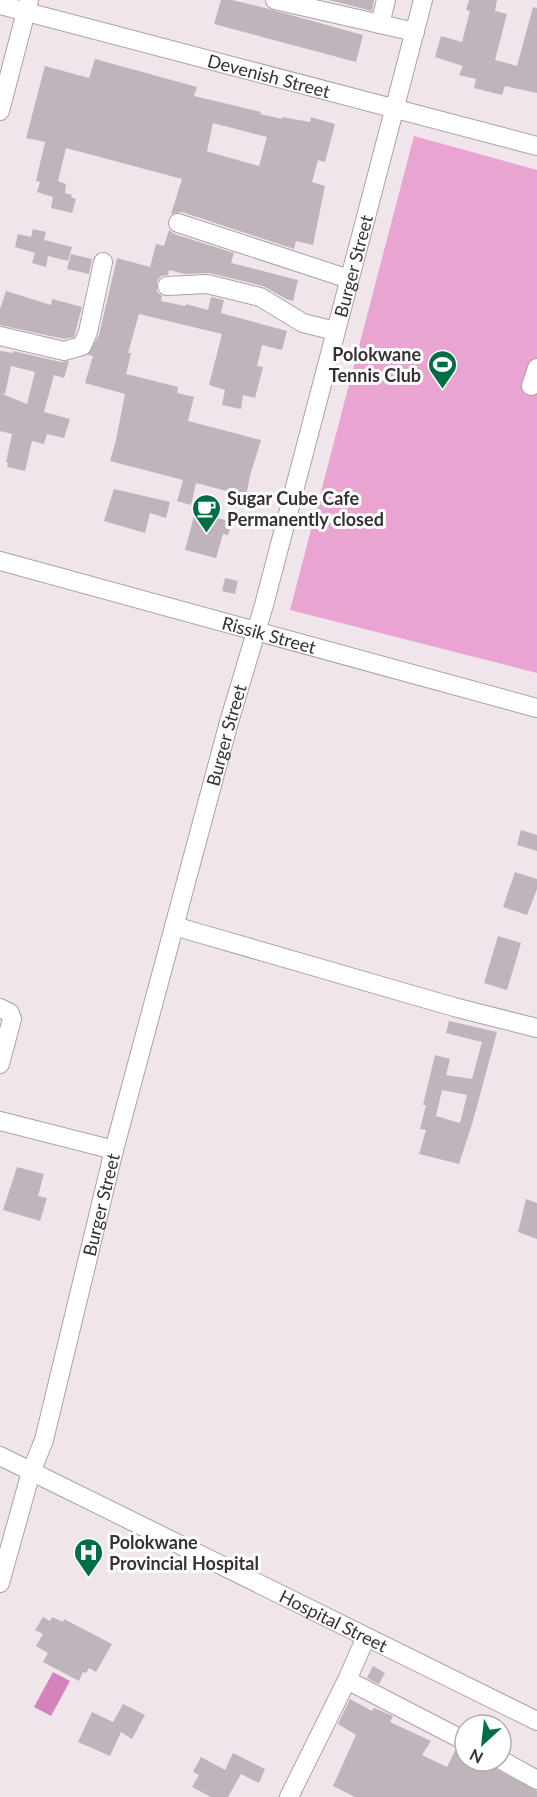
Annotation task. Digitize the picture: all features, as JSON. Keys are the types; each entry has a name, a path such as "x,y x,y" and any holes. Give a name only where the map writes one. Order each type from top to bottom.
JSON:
{"street":[{"path":"276,0 415,32"},
{"path":"380,24 386,0"},
{"name":"Burger Street","path":"0,1583 31,1472 44,1440 114,1150 256,629 423,0"},
{"name":"Devenish Street","path":"0,5 28,6 537,146"},
{"path":"0,111 28,6"},
{"path":"178,223 349,279"},
{"path":"0,336 63,351 82,346 88,332 103,262"},
{"path":"167,286 207,284 260,297 303,323 336,331"},
{"path":"531,386 537,368"},
{"name":"Rissik Street","path":"0,561 256,629 537,708"},
{"path":"174,927 454,1007 537,1028"},
{"path":"0,1008 10,1012 12,1019 0,1064"},
{"path":"0,1121 114,1150"},
{"name":"Hospital Street","path":"0,1456 537,1721"},
{"path":"289,1797 366,1637"},
{"path":"347,1680 453,1735"},
{"path":"513,1767 537,1780"}],"shaded area":[{"name":"Polokwane Tennis Club","path":"414,136 537,170 537,673 290,610"},
{"path":"53,1672 70,1681 51,1716 34,1707"}],"building":[{"path":"221,0 232,0 269,9 363,35 356,62 214,24"},
{"path":"329,0 374,0 372,11"},
{"path":"469,0 497,0 495,11 507,14 495,60 517,66 533,7 537,8 537,93 505,86 502,95 474,88 476,79 459,75 463,66 435,57 441,36 462,42 470,11 466,10"},
{"path":"95,59 197,87 194,96 261,112 260,114 310,122 311,117 335,124 325,162 318,160 312,182 325,186 313,245 296,241 294,249 182,212 171,214 182,179 66,148 58,181 66,184 65,193 76,199 72,213 51,208 53,197 37,192 40,182 36,181 45,142 26,138 45,66 89,78","holes":["213,123 267,137 259,166 207,151"]},
{"path":"33,229 46,232 44,240 72,247 68,261 48,256 46,267 32,263 35,253 15,247 18,234 31,237"},
{"path":"169,230 174,234 234,253 231,263 298,280 293,301 263,286 209,273 185,274 169,270 168,275 161,276 157,281 157,292 162,296 161,301 208,310 211,297 224,300 221,313 287,331 282,350 262,345 257,366 263,367 255,398 243,395 241,409 222,405 225,390 209,385 222,334 139,314 128,353 131,353 126,374 178,387 177,393 194,397 188,421 261,440 246,496 196,483 191,505 177,501 183,480 110,461 125,394 85,383 93,356 88,355 99,335 117,258 150,267 156,244 164,246"},
{"path":"71,254 92,259 89,274 67,269"},
{"path":"6,291 51,305 52,299 82,307 74,337 64,339 0,325 0,309"},
{"path":"0,351 13,353 13,351 61,362 69,361 64,378 54,375 44,412 70,419 64,438 47,434 44,444 32,441 25,471 7,467 12,434 0,431 0,393","holes":["11,366 35,372 27,404 0,393 5,394"]},
{"path":"114,489 170,502 166,518 150,513 145,533 104,521"},
{"name":"Sugar Cube Cafe Permanently closed","path":"195,512 232,522 228,535 223,534 216,558 185,550"},
{"path":"225,578 238,581 235,594 222,591"},
{"path":"521,830 537,835 537,851 517,845"},
{"path":"515,872 537,879 537,889 527,915 503,907"},
{"path":"498,936 521,943 507,990 484,983"},
{"path":"449,1021 497,1032 459,1164 419,1154 426,1130 420,1129 426,1105 423,1105 435,1055 450,1059 446,1075 472,1079 482,1042 446,1033","holes":["442,1090 467,1095 460,1123 436,1116"]},
{"path":"17,1167 44,1174 38,1196 47,1198 40,1221 3,1210"},
{"path":"526,1199 537,1203 537,1239 518,1232"},
{"path":"43,1617 50,1621 52,1617 63,1622 64,1619 112,1644 96,1672 89,1668 86,1673 83,1672 79,1681 43,1662 48,1653 36,1646 43,1634 35,1630"},
{"path":"373,1666 385,1673 379,1684 367,1678"},
{"path":"350,1699 372,1711 374,1708 393,1716 390,1722 431,1741 422,1755 447,1767 453,1755 453,1773 503,1773 537,1791 537,1797 355,1797 333,1786 356,1735 338,1724"},
{"path":"123,1704 145,1715 132,1739 121,1732 110,1756 78,1742 92,1712 113,1722"},
{"path":"233,1753 265,1769 259,1783 241,1774 228,1797 211,1797 192,1787 199,1775 193,1772 201,1757 225,1770"}],"place":[{"name":"Polokwane Tennis Club","path":"442,390"},
{"name":"Sugar Cube Cafe Permanently closed","path":"206,534"},
{"name":"Polokwane Provincial Hospital","path":"88,1578"}]}
